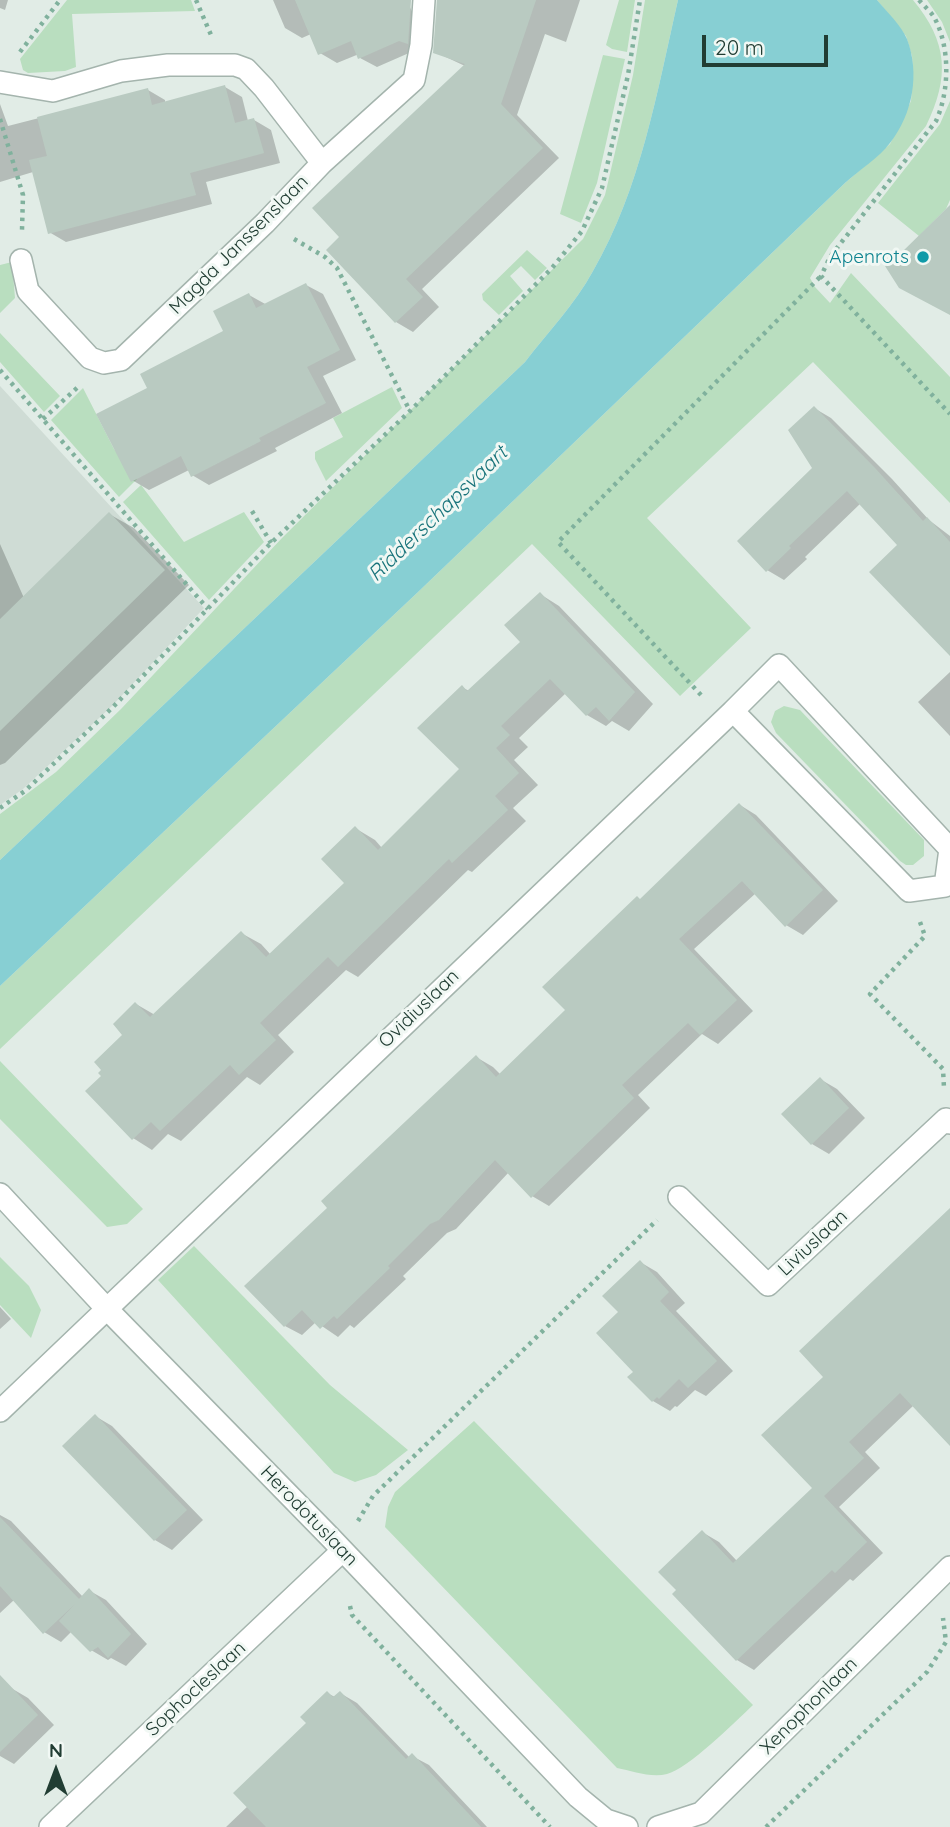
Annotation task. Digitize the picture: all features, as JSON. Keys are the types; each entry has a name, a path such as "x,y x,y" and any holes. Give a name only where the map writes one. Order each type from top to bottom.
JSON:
{"street":[{"name":"Magda Janssenslaan","path":"104,363 121,360 264,223 322,163 414,80 421,45 424,0"},
{"path":"0,82 53,91 121,71 167,65 235,65 246,69 264,88 322,163"},
{"path":"21,260 28,291 90,358 104,363"},
{"name":"Ovidiuslaan","path":"0,1410 779,665 950,849 945,886 909,891"},
{"path":"733,711 909,891"},
{"name":"Liviuslaan","path":"679,1197 768,1285 946,1119 950,1123"},
{"name":"Herodotuslaan","path":"0,1194 106,1308 578,1797 606,1820 626,1827"},
{"name":"Sophocleslaan","path":"50,1827 342,1551"},
{"name":"Xenophonlaan","path":"658,1827 701,1813 946,1578"}],"path":[{"path":"10,58 20,52 60,0"},
{"path":"0,808 25,791 113,707 271,544 410,411 552,268 582,232 602,188 628,75 640,0"},
{"path":"701,695 558,542 821,276 830,257 936,121 943,105 949,64 943,36 935,18 919,0"},
{"path":"0,119 23,195 21,260"},
{"path":"264,223 325,257 337,268 410,411"},
{"path":"821,276 950,414"},
{"path":"43,419 104,363"},
{"path":"0,370 208,609"},
{"path":"253,512 271,544"},
{"path":"909,891 925,936 870,994 943,1069"},
{"path":"342,1551 373,1496 679,1197"},
{"path":"766,1827 927,1672 946,1642 946,1578"},
{"path":"350,1602 352,1615 550,1827"}],"shaded area":[{"path":"0,386 204,608 112,706 23,789 0,805"}],"green space":[{"path":"67,0 191,0 195,11 72,14 76,67 65,71 28,73 23,70 20,59"},
{"path":"619,0 635,0 627,52 606,45"},
{"path":"645,0 678,0 655,104 624,207 593,271 570,306 525,362 0,860 0,814 56,772 121,709 282,538 583,239 605,195 633,75"},
{"path":"877,0 913,0 925,15 939,45 942,60 939,92 926,126 830,245 810,278 830,303 851,273 950,377 950,503 813,362 647,518 751,628 680,696 532,544 0,1049 0,986 417,593 845,183 890,144 911,101 912,56 906,36"},
{"path":"927,0 950,0 950,42 942,22"},
{"path":"603,55 625,59 597,183 581,223 560,214"},
{"path":"950,101 950,200 946,209 919,236 878,203 940,124"},
{"path":"527,250 547,268 535,280 521,266 510,276 523,291 499,315 483,300 482,294"},
{"path":"12,262 15,298 0,313 0,265"},
{"path":"0,333 60,396 44,412 0,362"},
{"path":"392,387 402,408 326,481 315,459 315,452 343,437 333,418"},
{"path":"83,388 114,449 137,479 119,497 51,420"},
{"path":"141,485 184,542 244,512 264,542 209,600 123,502"},
{"path":"784,706 800,710 924,840 924,856 913,865 900,861 776,733 771,722 775,711"},
{"path":"0,1061 143,1209 127,1224 107,1227 0,1119"},
{"path":"194,1246 330,1385 408,1450 376,1475 355,1482 334,1473 158,1280"},
{"path":"0,1257 29,1286 41,1310 31,1338 0,1305"},
{"path":"474,1421 753,1705 687,1764 667,1774 655,1775 617,1768 385,1527 388,1507 395,1492"}],"water":[{"name":"Ridderschapsvaart","path":"678,0 877,0 901,29 911,52 912,93 898,132 880,154 845,183 417,593 0,986 0,860 525,362 578,295 610,239 624,207 646,139"}],"building":[{"path":"295,0 411,0 408,44 399,41 358,59 351,41 318,55"},
{"path":"437,0 536,0 501,104 543,148 406,279 423,297 395,323 326,250 339,237 312,208 465,64 433,53"},
{"path":"225,85 235,123 254,118 264,153 190,173 196,195 48,234 29,160 47,156 37,117 148,88 152,105"},
{"name":"Apenrots","path":"950,205 950,315 899,288 885,266"},
{"path":"306,283 340,350 307,367 326,403 191,477 181,456 131,482 96,414 147,388 140,374 223,331 213,311 249,293 256,308"},
{"path":"814,406 923,521 927,517 950,542 950,656 869,572 897,545 847,491 789,546 791,548 766,572 737,541 812,468 788,430"},
{"path":"109,512 165,570 0,731 0,619"},
{"path":"540,592 635,692 609,721 596,707 586,716 550,679 501,726 510,735 496,748 519,773 495,796 508,810 452,863 449,859 338,967 328,957 260,1023 276,1040 239,1075 230,1065 160,1131 151,1122 132,1140 85,1091 101,1076 98,1073 101,1070 94,1062 122,1035 113,1024 135,1002 150,1017 241,931 266,957 344,883 321,859 355,826 378,850 459,769 417,728 462,685 467,691 520,642 504,625"},
{"path":"739,803 823,890 785,927 742,881 679,939 737,1000 700,1035 688,1023 622,1085 634,1098 531,1198 495,1160 439,1220 430,1224 388,1266 390,1268 337,1319 334,1316 320,1329 302,1310 284,1327 244,1286 327,1208 321,1201 476,1055 496,1077 565,1010 542,987 637,896 640,899"},
{"path":"820,1077 849,1108 811,1145 781,1114"},
{"path":"950,1208 950,1446 900,1393 849,1442 864,1458 824,1496 867,1542 835,1573 832,1570 736,1661 672,1594 676,1590 658,1572 702,1530 733,1563 812,1488 761,1435 823,1377 799,1351"},
{"path":"640,1260 669,1292 660,1301 717,1361 688,1388 679,1379 659,1399 657,1397 652,1402 627,1377 633,1372 596,1333 618,1312 602,1296"},
{"path":"95,1414 187,1510 154,1541 62,1446"},
{"path":"0,1517 79,1599 89,1588 131,1634 108,1658 98,1647 90,1652 59,1621 75,1604 43,1634 0,1586"},
{"path":"0,1675 38,1715 0,1752"},
{"path":"327,1691 333,1697 340,1691 406,1759 412,1753 481,1827 266,1827 233,1793 306,1723 300,1717"}],"place":[{"name":"Apenrots","path":"923,257"}]}
